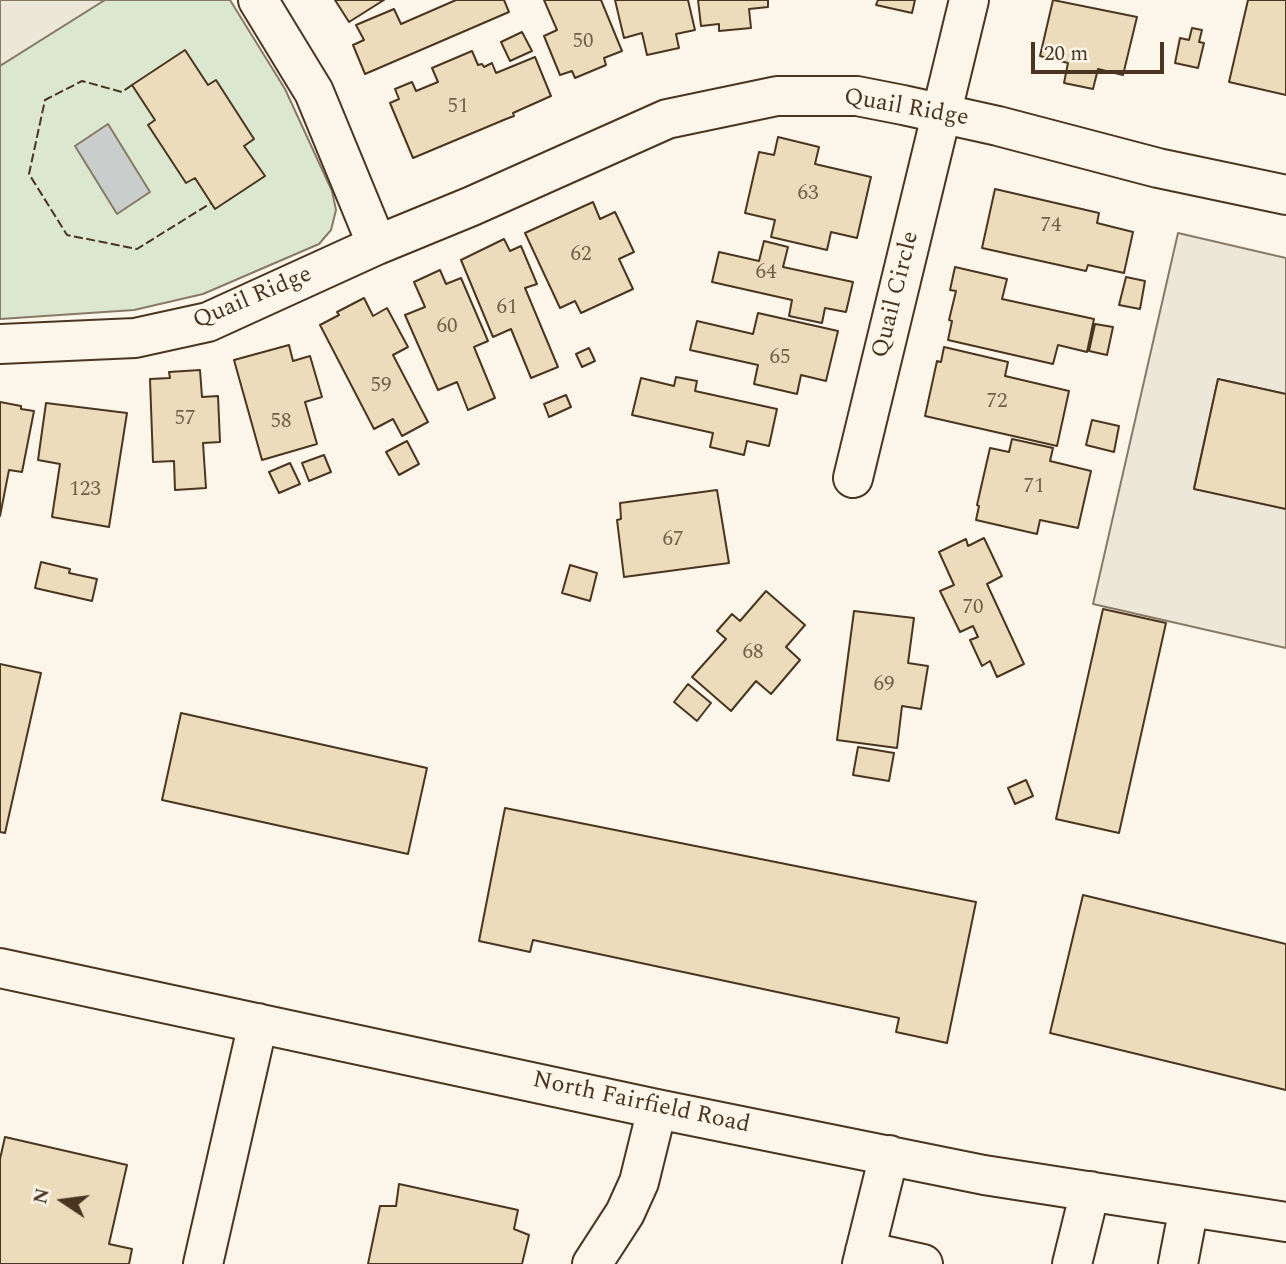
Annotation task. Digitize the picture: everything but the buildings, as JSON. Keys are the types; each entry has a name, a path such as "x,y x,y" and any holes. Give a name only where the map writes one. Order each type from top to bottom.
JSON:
{"street":[{"path":"258,0 314,92 377,245"},
{"name":"Quail Circle","path":"853,478 969,0"},
{"name":"Quail Ridge","path":"0,344 135,338 208,322 667,119 776,96 857,96 942,113 1158,168 1286,195"},
{"name":"North Fairfield Road","path":"0,968 657,1109 984,1175 1286,1222"},
{"path":"204,1264 258,1023"},
{"path":"592,1263 625,1213 639,1182 657,1109"},
{"path":"889,1155 864,1258 923,1264"},
{"path":"1072,1264 1090,1191"},
{"path":"1178,1264 1189,1207"}],"green space":[{"path":"34,0 230,0 285,89 332,191 336,210 331,230 319,244 203,294 134,310 0,319 0,22"}],"shaded area":[{"path":"0,0 105,0 0,66"},
{"path":"108,124 150,192 117,214 75,146"},
{"path":"1178,233 1286,258 1286,394 1218,379 1194,488 1286,509 1286,648 1093,604"}],"fence":[{"path":"132,85 122,92 82,81 45,100 29,174 67,235 137,249 211,203"}]}
